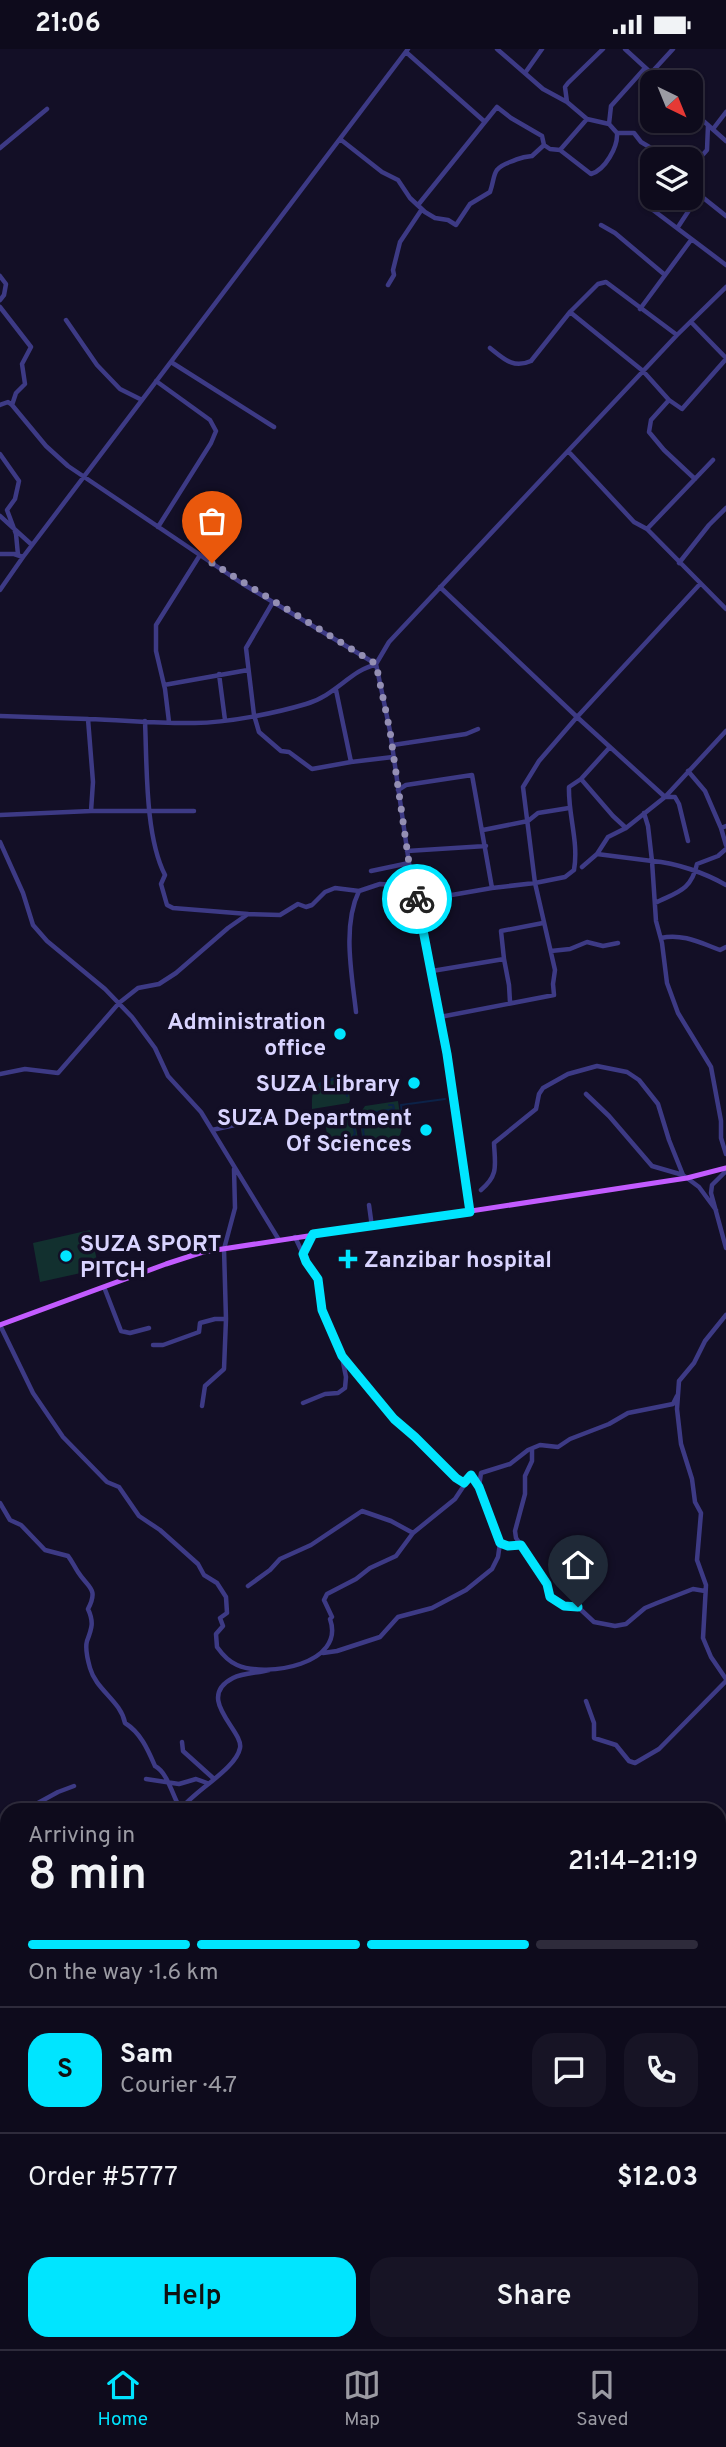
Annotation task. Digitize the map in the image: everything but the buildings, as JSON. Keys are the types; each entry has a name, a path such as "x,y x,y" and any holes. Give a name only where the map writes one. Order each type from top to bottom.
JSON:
{"main road":[{"path":"0,1325 188,1257 224,1249 470,1212 726,1169"}],"street":[{"path":"497,49 543,89 567,102 587,119 609,124 617,133 618,139 613,152 594,174 560,151 544,145"},
{"path":"525,73 542,49"},
{"path":"567,102 565,87 603,49"},
{"path":"625,49 647,70"},
{"path":"654,70 673,49"},
{"path":"0,590 20,556 32,545 407,50 485,122"},
{"path":"609,124 611,106 645,68"},
{"path":"388,285 394,275 400,242 420,207 499,107 511,118 542,136 544,145"},
{"path":"0,148 47,109"},
{"path":"703,154 707,149 710,127 726,112"},
{"path":"560,151 587,119"},
{"path":"704,122 726,141"},
{"path":"617,133 634,133 640,142 649,147"},
{"path":"340,139 382,172 398,180 420,207 435,218 448,220 456,225 470,204 490,192 500,165 519,156 532,156 544,145"},
{"path":"703,198 726,216"},
{"path":"652,210 726,265"},
{"path":"678,227 689,210"},
{"path":"601,225 615,233 665,275"},
{"path":"640,309 691,240"},
{"path":"0,276 6,284 0,300"},
{"path":"490,348 510,363 522,365 531,361 570,312 602,281 677,335"},
{"path":"0,716 197,724 307,704 336,690 365,667 376,664 389,642 440,587 677,335 726,287"},
{"path":"0,307 31,347 22,364 25,384 16,393 12,405"},
{"path":"570,312 643,371 669,400 682,409 726,359 691,321"},
{"path":"66,320 97,365 120,389 142,400"},
{"path":"171,362 274,427"},
{"path":"156,381 211,420 216,431 158,527"},
{"path":"669,400 651,420 649,432 695,479"},
{"path":"0,405 8,402 12,405 58,458 83,477 273,602 376,664 393,745 409,863 440,1017 470,1212"},
{"path":"568,451 634,522 647,529 726,608"},
{"path":"0,454 19,481 15,499 7,510 20,556"},
{"path":"647,529 713,460"},
{"path":"679,563 726,508"},
{"path":"0,516 32,545"},
{"path":"0,554 20,556"},
{"path":"169,722 156,651 156,625 200,555"},
{"path":"440,1017 554,995 555,974 535,883 523,787 527,778 577,717 700,584"},
{"path":"440,587 665,797"},
{"path":"273,602 246,647 254,715 259,732 281,751 289,751 312,769 393,757"},
{"path":"164,685 248,670"},
{"path":"219,674 225,720"},
{"path":"336,690 351,762"},
{"path":"88,719 93,782 91,811"},
{"path":"145,720 150,811 157,853 165,875 161,884 167,905 173,908 280,915 298,904 306,907 312,905 325,892 335,888 359,891 380,884 415,886"},
{"path":"393,745 466,734 478,729"},
{"path":"582,867 597,854 608,837 626,828 665,797 726,731"},
{"path":"417,901 535,883 565,877 574,870 576,845 569,808 569,787 581,779 610,747"},
{"path":"655,903 685,888 692,881 697,864 718,856 726,847 724,827 705,790 688,771"},
{"path":"398,790 406,785 472,775 492,888"},
{"path":"581,779 626,828"},
{"path":"665,797 671,796 677,800 688,841"},
{"path":"483,830 528,821 538,814 569,808"},
{"path":"0,815 91,811 194,811"},
{"path":"644,813 652,861 656,921 667,983 672,1001 711,1067 721,1121 721,1138 726,1154"},
{"path":"0,842 23,893 33,925 47,941 119,1003 155,1048 168,1076 201,1112 279,1240"},
{"path":"407,851 486,846"},
{"path":"597,854 671,864 726,885"},
{"path":"371,871 409,863"},
{"path":"356,1012 351,975 353,910 359,891"},
{"path":"0,1074 25,1069 58,1073 119,1003 138,988 159,984 176,973 248,914"},
{"path":"510,1002 502,930 543,923"},
{"path":"661,938 674,936 701,941 720,950 726,947"},
{"path":"551,951 570,949 587,942 603,946 618,943"},
{"path":"432,971 504,959"},
{"path":"481,1190 492,1181 495,1171 494,1143 536,1109 543,1088 568,1074 597,1066 626,1072 639,1080 661,1112 668,1140 685,1176"},
{"path":"586,1094 609,1115 652,1166 685,1176 699,1187 716,1210"},
{"path":"212,1130 268,1118"},
{"path":"202,1406 205,1386 224,1369 224,1249 235,1208 233,1167"},
{"path":"726,1169 712,1185 712,1198 726,1248"},
{"path":"369,1205 372,1227"},
{"path":"303,1254 313,1234"},
{"path":"295,1237 306,1262 318,1279 322,1310 342,1356 346,1377 345,1388 338,1393 325,1394 303,1403"},
{"path":"104,1287 121,1331 130,1333 149,1328"},
{"path":"586,1701 594,1723 594,1738 616,1745 631,1763 635,1763 660,1749 726,1680 711,1657 703,1638 706,1585 697,1560 701,1513 695,1502 692,1479 681,1444 677,1409 679,1381 726,1315"},
{"path":"153,1345 163,1345 199,1332 200,1322 226,1319"},
{"path":"0,1325 33,1393 63,1437 107,1482 123,1491 139,1516 198,1564 204,1575 217,1583 225,1593 228,1610 220,1618 223,1626 216,1634 217,1647 234,1664 270,1669"},
{"path":"342,1356 394,1419 456,1478 464,1483 471,1475"},
{"path":"479,1487 481,1473 510,1464 532,1448 543,1444 558,1447 628,1413 673,1404 678,1391"},
{"path":"532,1448 532,1461 525,1476 525,1494 515,1531 516,1538 547,1584 550,1597 564,1606 578,1607 594,1622 615,1626 626,1624 645,1608 693,1588 705,1591"},
{"path":"187,1803 224,1771 240,1749 240,1742 218,1702 220,1690 234,1678 270,1669 297,1666 323,1653 380,1637 398,1617 432,1608 466,1590 492,1569 498,1557 500,1543 479,1487 471,1475"},
{"path":"323,1653 333,1633 330,1619 332,1617 324,1600 327,1594 341,1589 370,1568 396,1556 413,1533 455,1499 471,1475"},
{"path":"0,1503 10,1520 21,1525 45,1550 68,1556 90,1587 93,1597 88,1609 93,1623 86,1650 90,1658 90,1668 100,1688 124,1714 125,1723 146,1745 155,1766 160,1769 178,1803"},
{"path":"248,1586 280,1559 311,1545 362,1511 391,1521 413,1533"},
{"path":"500,1543 508,1546 521,1545"},
{"path":"182,1742 183,1751 213,1778"},
{"path":"146,1779 179,1784 195,1779 207,1783"},
{"path":"38,1803 74,1786"}],"green space":[{"path":"347,1074 349,1103 312,1109 313,1092 319,1083"},
{"path":"398,1101 402,1128 400,1135 393,1140 363,1143 359,1115 365,1106"},
{"path":"347,1110 354,1115 359,1145 329,1149 324,1114"},
{"name":"SUZA SPORT PITCH","path":"90,1230 99,1269 40,1282 33,1243"}],"waterway":[{"path":"315,1087 344,1077 347,1096"},
{"path":"404,1126 401,1105 445,1099"},
{"path":"364,1138 362,1118 365,1114 394,1109 393,1105 389,1105"},
{"path":"326,1119 331,1118 340,1128 350,1116 355,1133 353,1137"},
{"path":"291,1125 321,1120"}],"way so far":[{"path":"212,563 376,664 393,745 409,863 417,899"}],"place":[{"name":"Administration office","path":"340,1034"},
{"name":"SUZA Library","path":"414,1083"},
{"name":"SUZA Department Of Sciences","path":"426,1130"},
{"name":"SUZA SPORT PITCH","path":"66,1256"},
{"name":"Zanzibar hospital","path":"348,1259"}],"route":[{"path":"417,899 447,1054 470,1212 313,1234 303,1254 318,1279 322,1310 342,1356 394,1419 456,1478 464,1483 471,1475 479,1487 500,1543 508,1546 521,1545 547,1584 550,1597 564,1606 578,1607"}]}
